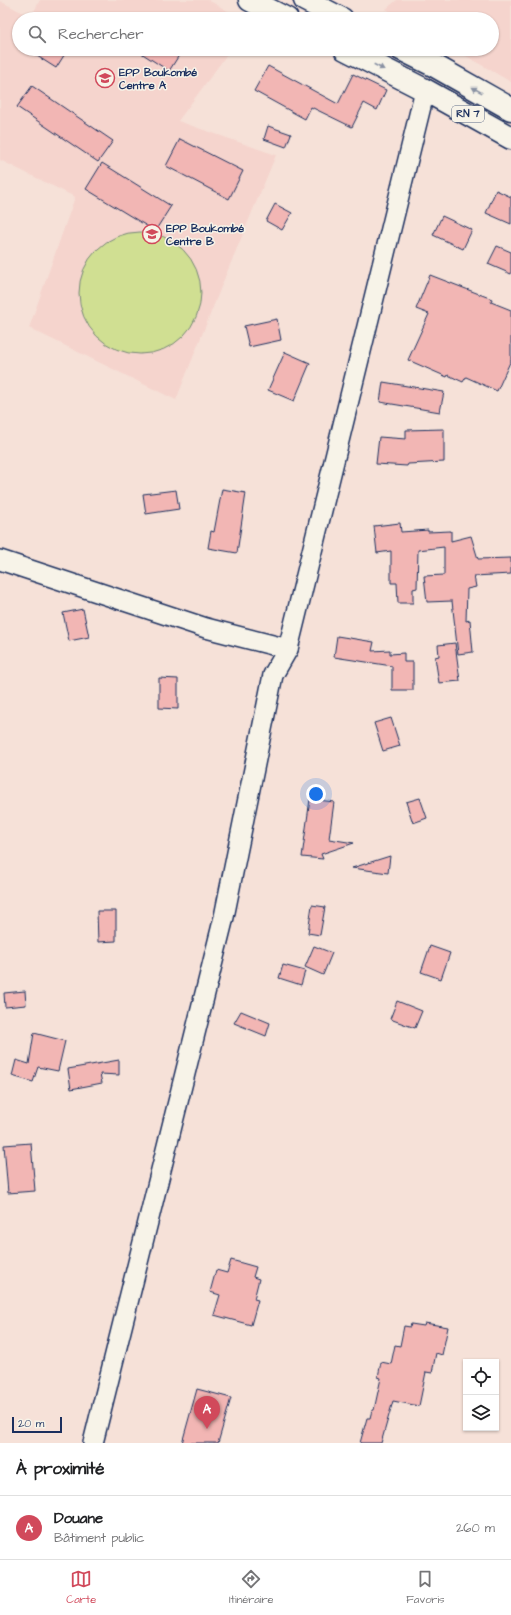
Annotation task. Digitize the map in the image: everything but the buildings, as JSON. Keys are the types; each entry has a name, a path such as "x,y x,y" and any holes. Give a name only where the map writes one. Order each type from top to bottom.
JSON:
{"main road":[{"path":"250,0 273,12"},
{"path":"305,0 328,12"},
{"name":"RN 7","path":"359,56 426,90 511,138"},
{"name":"RN 7","path":"415,56 511,109"}],"street":[{"path":"94,1443 224,917 273,675 288,649 426,90"},
{"path":"0,560 206,628 288,649"}],"shaded area":[{"name":"EPP Boukombé Centre B","path":"40,0 208,0 229,12 34,12"},
{"path":"397,0 511,0 511,82 466,56 499,56 499,12 391,12 386,9"},
{"name":"EPP Boukombé Centre B","path":"0,1 21,12 12,12 12,56 226,56 178,121 276,155 176,400 29,328 75,197 0,160"}],"green space":[{"path":"140,232 163,236 174,242 183,250 191,259 197,270 201,293 197,316 191,327 183,336 174,344 163,350 140,354 117,350 106,344 97,336 89,327 83,316 79,293 83,270 89,259 97,250 106,242 117,236"}],"place":[{"name":"EPP Boukombé Centre A","path":"105,78"},
{"name":"EPP Boukombé Centre B","path":"152,234"},
{"name":"Douane","path":"207,1429"}]}
